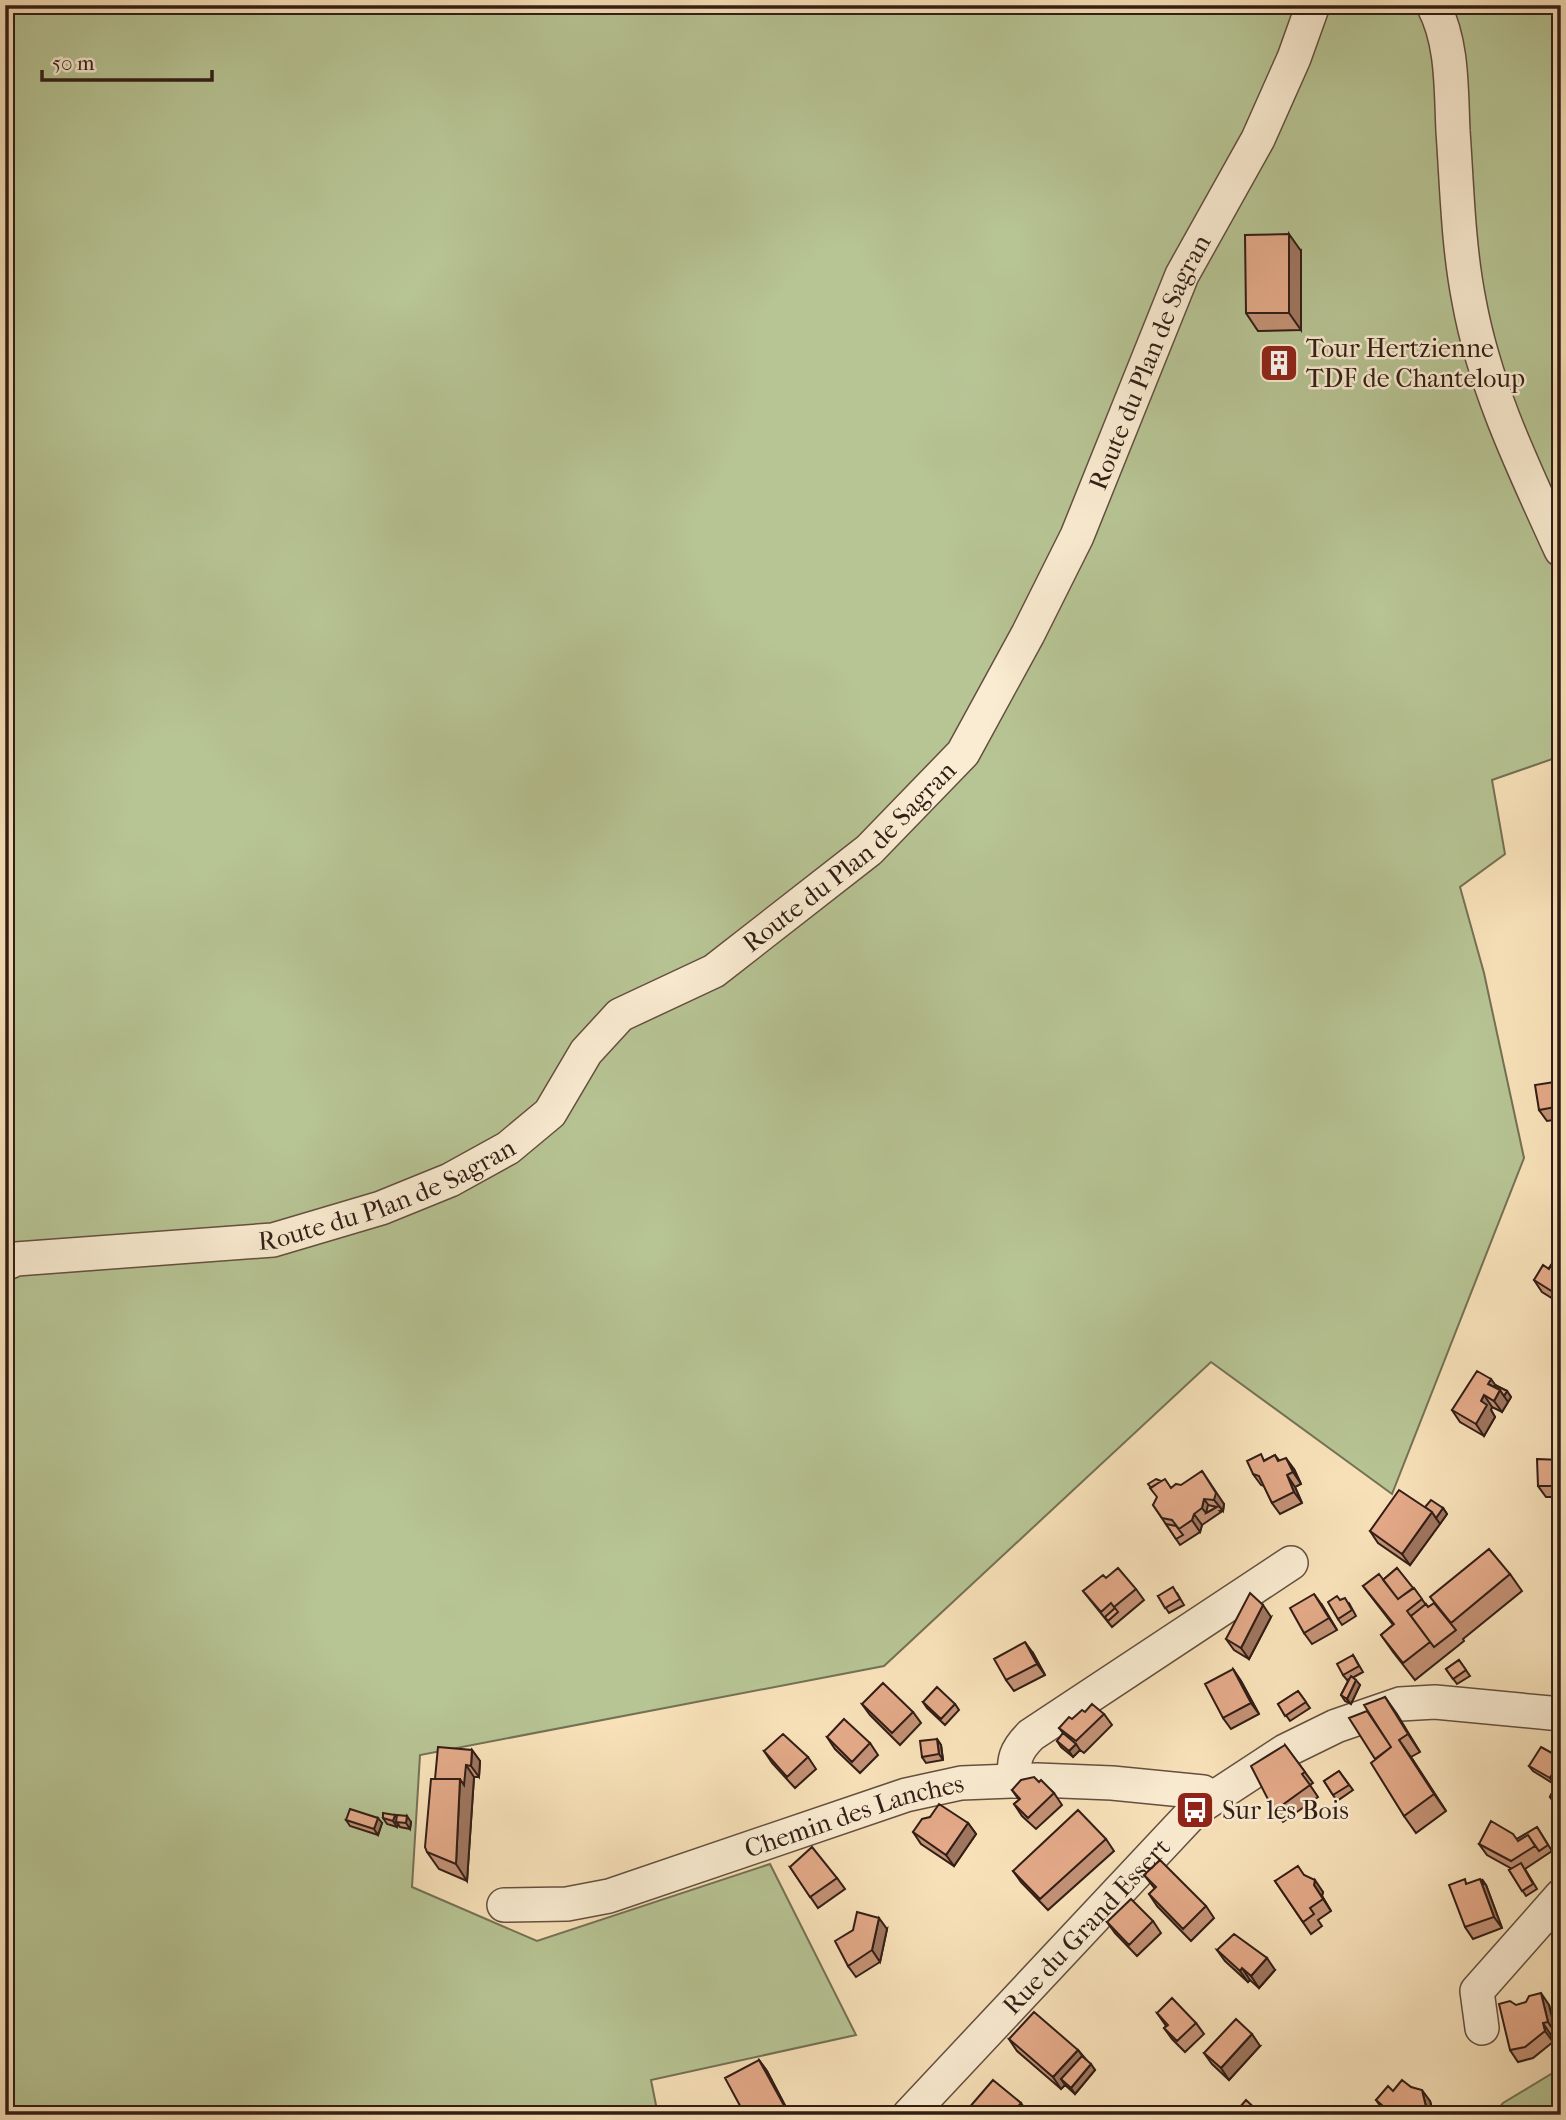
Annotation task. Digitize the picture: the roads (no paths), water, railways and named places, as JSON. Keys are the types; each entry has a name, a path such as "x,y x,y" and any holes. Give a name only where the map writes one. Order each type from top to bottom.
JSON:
{"street":[{"name":"Route du Plan de Sagran","path":"5,1264 16,1259 158,1246 213,1246 273,1240 381,1208 450,1180 508,1148 550,1114 586,1052 620,1015 714,971 869,850 963,752 1028,634 1077,536 1182,275 1258,139 1294,58 1313,5"},
{"path":"1433,5 1450,69 1461,239 1468,300 1489,385 1561,550"},
{"path":"1015,1781 1013,1760 1019,1747 1031,1735 1291,1563"},
{"name":"Rue du Grand Essert","path":"909,2115 1041,1972 1211,1797 1285,1751 1326,1731 1400,1704 1435,1703 1561,1714"},
{"name":"Chemin des Lanches","path":"504,1905 567,1904 610,1896 906,1795 961,1783 1112,1783 1203,1792 1211,1797"},
{"path":"1482,2028 1477,1991 1561,1896"}],"place":[{"name":"Tour Hertzienne TDF de Chanteloup","path":"1279,363"},
{"name":"Sur les Bois","path":"1195,1810"}]}
